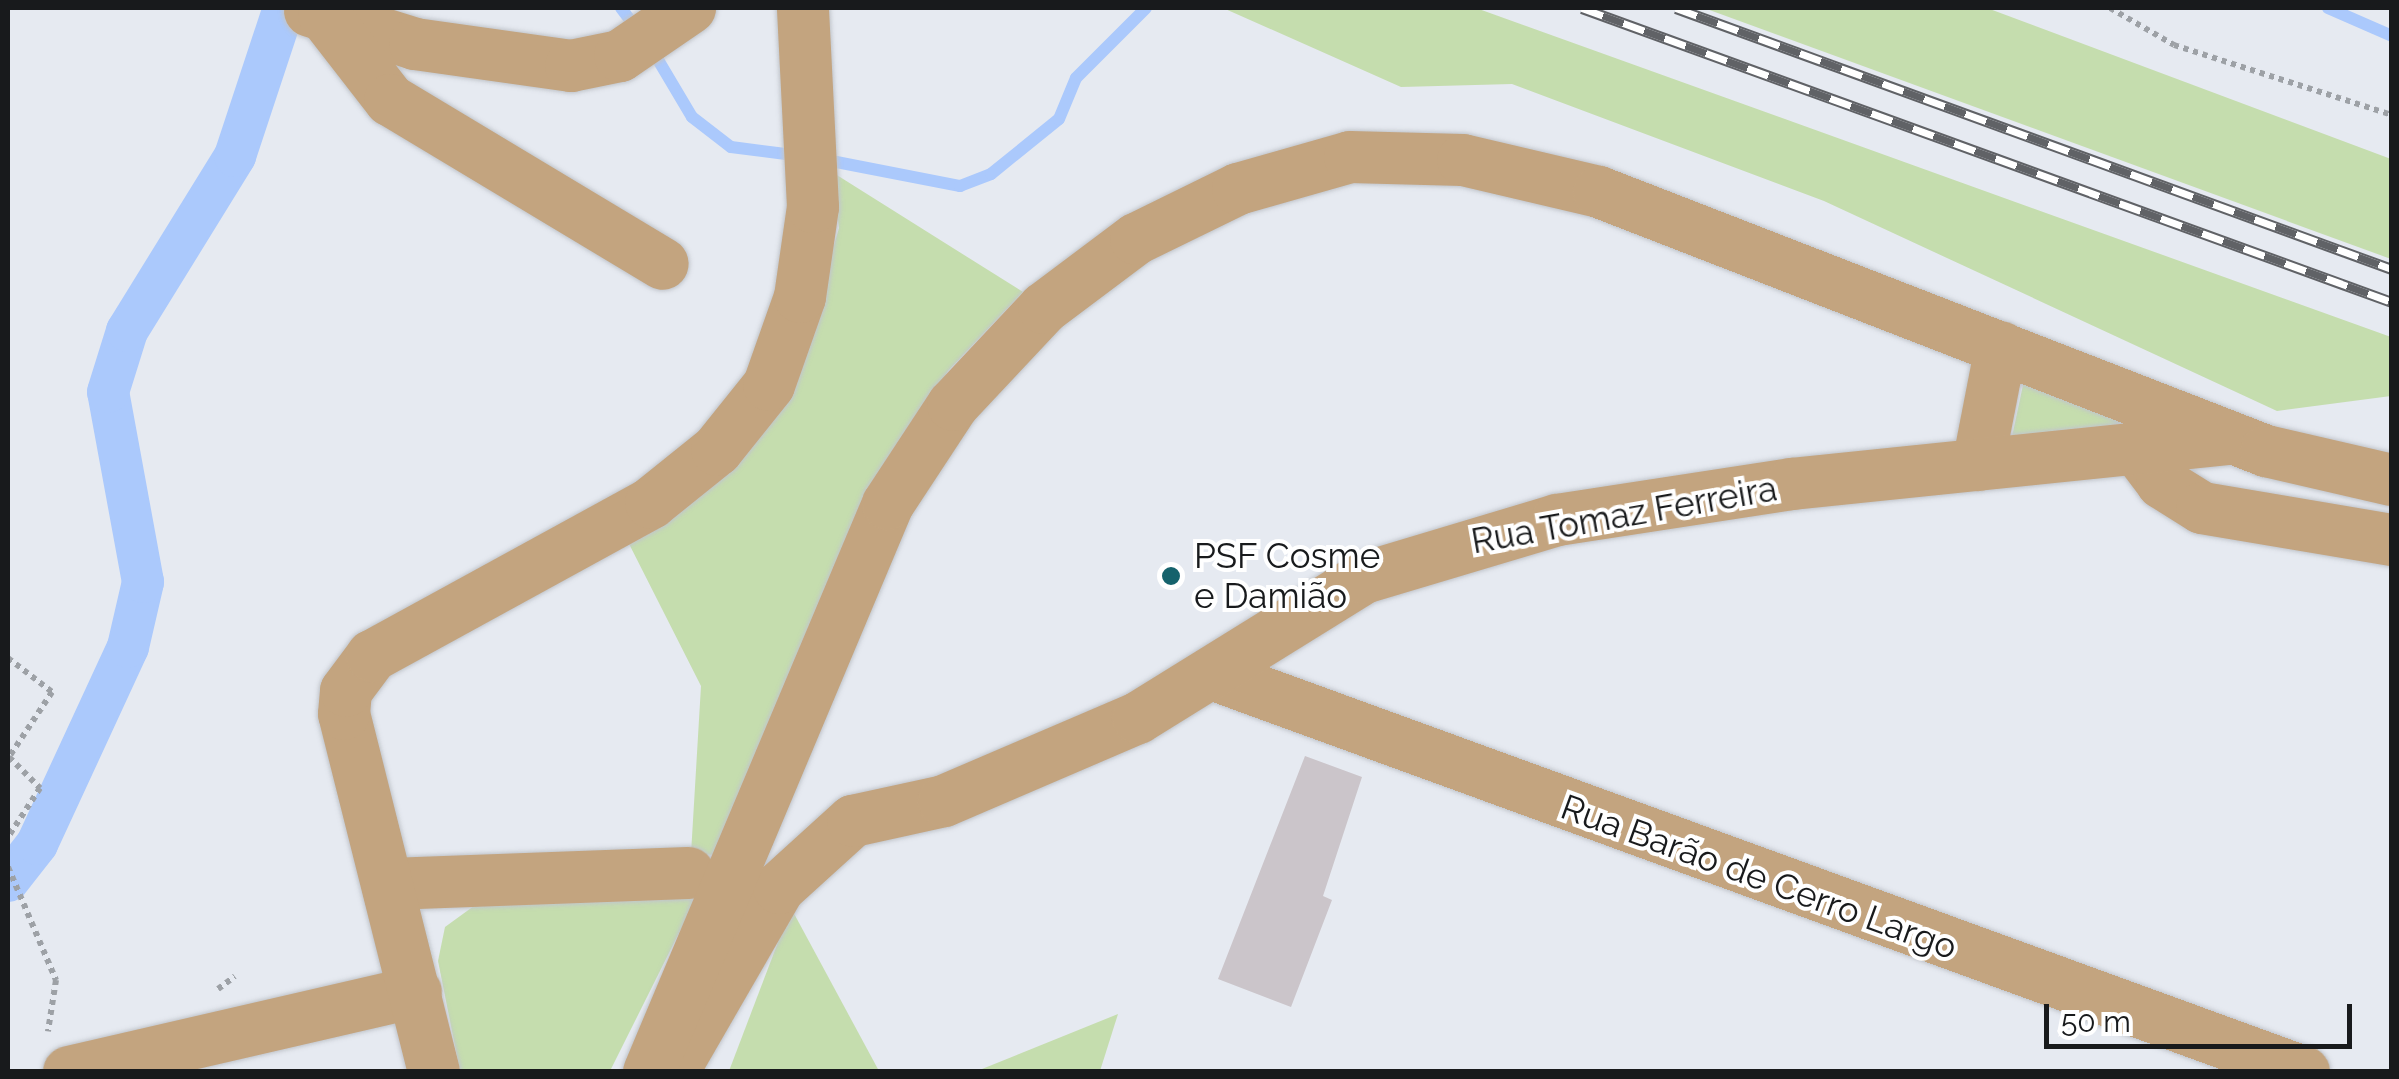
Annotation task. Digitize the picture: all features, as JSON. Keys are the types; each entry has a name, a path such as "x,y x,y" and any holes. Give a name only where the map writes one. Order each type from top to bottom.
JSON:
{"street":[{"path":"434,1072 344,714 355,674 372,656 651,504 718,450 768,385 800,297 813,207 814,133 804,8"},
{"path":"310,12 526,64 620,56 678,17"},
{"path":"310,12 390,100 663,264"},
{"path":"648,1072 775,781 888,504 953,405 1044,308 1136,239 1238,189 1350,157 1462,160 1598,192 2233,438"},
{"path":"1978,465 2001,347"},
{"name":"Rua Tomaz Ferreira","path":"670,1072 727,989 778,888 853,821 1027,770 1217,676 1291,618 1448,548 1557,520 1978,465 2139,452 2233,438 2392,480"},
{"path":"2139,452 2162,483 2202,508 2392,540"},
{"name":"Rua Barão de Cerro Largo","path":"1217,676 2304,1072"},
{"path":"775,781 853,821"},
{"path":"389,884 689,873"},
{"path":"57,1062 416,992"}],"path":[{"path":"2113,8 2174,46 2392,115"},
{"path":"8,658 52,692 9,757 40,788 8,837"},
{"path":"8,867 56,980 57,1062"}],"green space":[{"path":"1223,8 1476,8 2391,337 2391,396 2277,411 1824,201 1512,84 1401,87"},
{"path":"1704,8 1987,8 2391,159 2391,259"},
{"path":"832,172 1023,292 948,371 878,479 718,855 691,854 701,686 622,530 815,309 839,228"},
{"path":"2026,371 2183,431 2010,446"},
{"path":"699,893 610,1071 460,1071 438,961 445,927 478,903"},
{"path":"791,908 879,1071 729,1071"},
{"path":"1118,1014 1100,1071 977,1071"}],"building":[{"path":"1305,756 1362,777 1323,896 1332,900 1291,1007 1218,979"}],"waterway":[{"path":"8,881 37,844 128,647 143,582 108,392 127,331 235,156 284,8"},
{"path":"621,8 639,32"},
{"path":"821,159 960,186 991,174 1059,119 1076,78 1146,8"},
{"path":"2328,8 2392,36"},
{"path":"651,48 692,117 731,147 801,156"}],"railway":[{"path":"1582,8 2392,302"},
{"path":"1676,8 2392,269"}],"place":[{"name":"PSF Cosme e Damião","path":"1171,576"}]}
